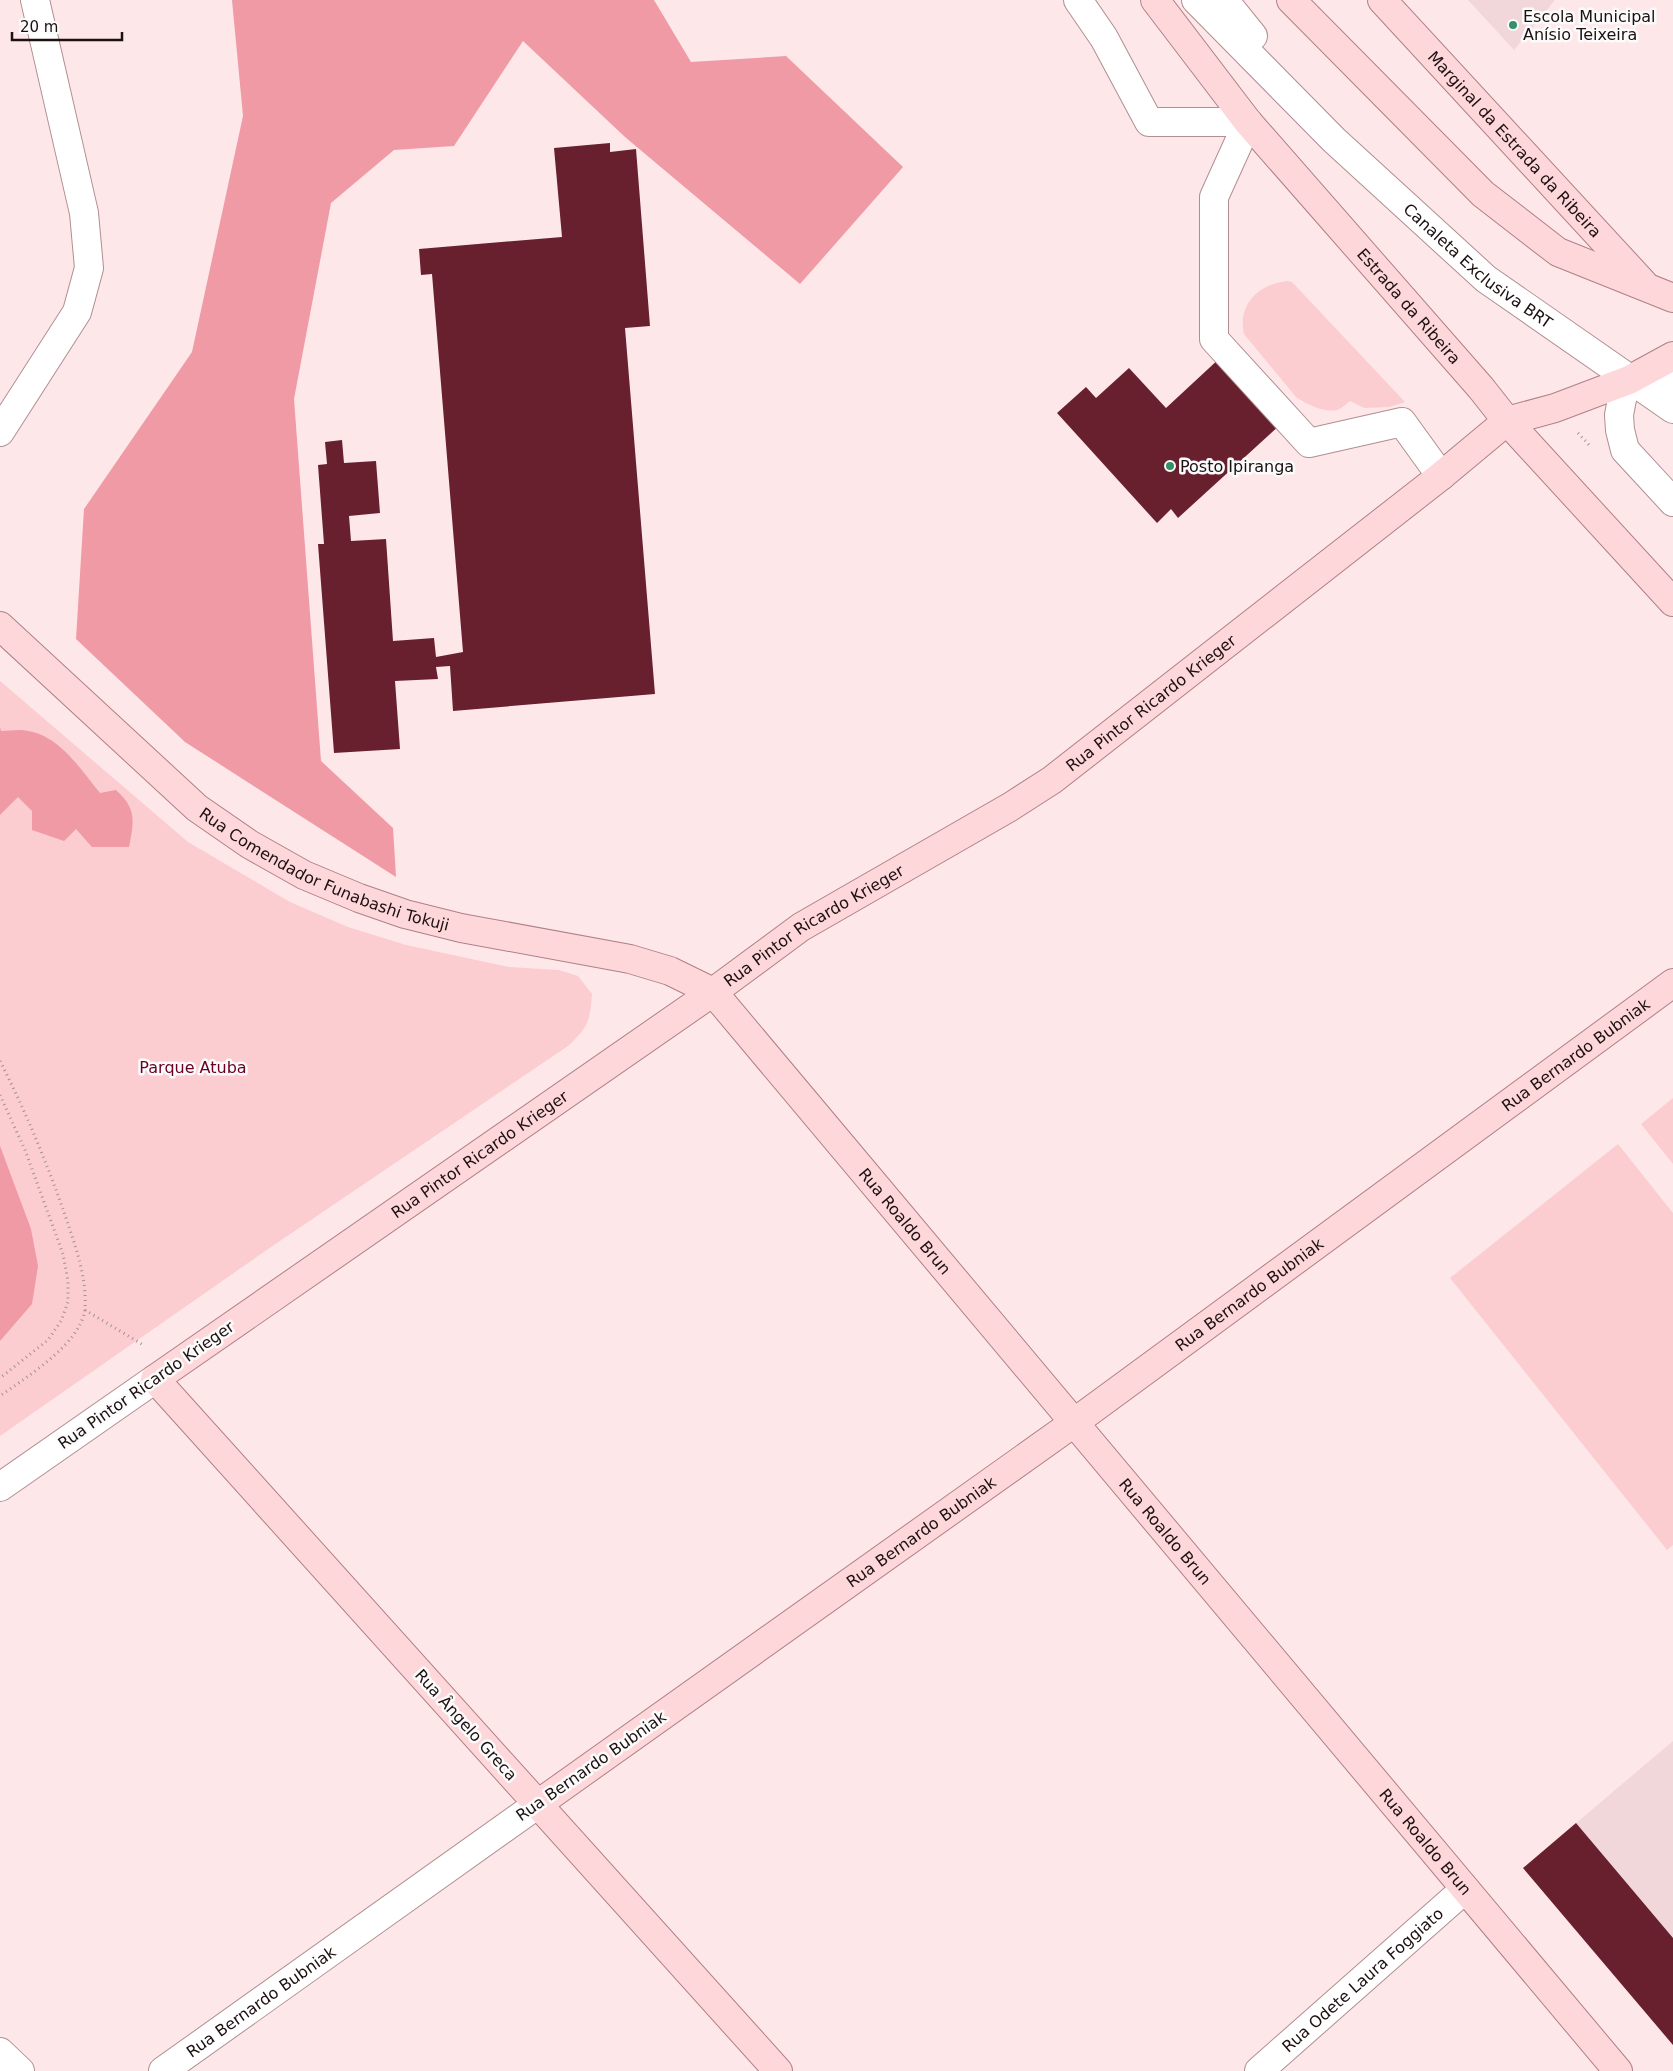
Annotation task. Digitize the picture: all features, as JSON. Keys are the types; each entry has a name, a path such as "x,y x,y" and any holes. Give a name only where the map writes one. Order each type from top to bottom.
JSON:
{"main road":[{"name":"Estrada da Ribeira","path":"1155,0 1248,122 1481,388 1507,421 1673,602"},
{"path":"1291,0 1483,194 1558,252 1661,294"},
{"name":"Marginal da Estrada da Ribeira","path":"1382,0 1661,294"},
{"name":"Rua Pintor Ricardo Krieger","path":"165,1372 713,992 801,928 1010,807 1052,780 1441,476 1507,421 1555,408 1629,380 1673,356"},
{"name":"Rua Comendador Funabashi Tokuji","path":"0,626 197,808 249,844 304,874 358,898 405,914 461,928 630,959 670,970 713,992"},
{"name":"Rua Bernardo Bubniak","path":"538,1804 1075,1422 1673,983"},
{"name":"Rua Roaldo Brun","path":"713,992 1618,2071"},
{"name":"Rua Ângelo Greca","path":"165,1372 538,1804 778,2071"}],"street":[{"path":"0,432 77,312 89,268 84,213 35,0"},
{"path":"1078,0 1104,38 1149,122 1248,122 1214,197 1214,338 1309,443 1402,422 1441,476"},
{"name":"Canaleta Exclusiva BRT","path":"1196,0 1334,140 1486,279 1673,409"},
{"name":"Canaleta Exclusiva BRT","path":"1224,0 1334,140"},
{"path":"1673,380 1629,380 1620,405 1619,420 1622,440 1626,450 1673,502"},
{"name":"Rua Pintor Ricardo Krieger","path":"0,1486 165,1372"},
{"name":"Rua Bernardo Bubniak","path":"163,2071 538,1804"},
{"name":"Rua Odete Laura Foggiato","path":"1259,2071 1465,1889"},
{"path":"0,2052 20,2071"}],"path":[{"path":"0,1061 14,1088 53,1182 75,1245 85,1295 85,1310 79,1327 68,1341 36,1370 0,1396"},
{"path":"0,1095 25,1150 63,1254 68,1281 68,1302 61,1321 48,1340 0,1378"},
{"path":"85,1310 165,1372"}],"shaded area":[{"path":"232,0 654,0 691,62 786,56 903,167 800,284 625,137 523,41 454,146 394,150 331,203 294,399 321,761 393,828 396,877 185,742 76,639 84,509 192,352 243,116"},
{"name":"Escola Municipal Anísio Teixeira","path":"1468,0 1555,0 1514,50"},
{"path":"0,727 1,731 25,730 40,734 69,755 100,793 116,790 128,803 131,810 133,823 129,847 92,847 76,829 64,841 32,830 32,811 18,797 0,815"},
{"path":"0,1146 31,1229 38,1266 32,1304 0,1341"},
{"path":"1673,1741 1673,2045 1523,1868"}],"green space":[{"path":"1287,281 1292,282 1405,402 1389,407 1364,408 1350,401 1340,409 1332,411 1315,407 1296,397 1244,334 1243,323 1247,305 1253,297 1268,286"},
{"name":"Parque Atuba","path":"0,681 188,842 290,902 348,927 406,945 509,967 559,970 578,976 592,994 587,1023 580,1034 568,1046 271,1247 0,1436"},
{"path":"1673,1098 1673,1164 1641,1124"},
{"path":"1618,1144 1673,1213 1673,1545 1667,1550 1450,1278"}],"building":[{"path":"610,143 610,152 636,149 650,326 625,328 655,694 453,711 450,666 436,667 438,679 395,681 400,749 334,753 318,544 324,544 318,465 327,464 325,442 342,440 344,463 376,461 380,513 349,516 351,541 386,539 393,641 434,638 436,657 463,652 432,274 421,275 419,249 562,237 554,148"},
{"name":"Posto Ipiranga","path":"1221,357 1281,424 1178,518 1171,509 1157,523 1057,413 1086,387 1096,398 1129,368 1166,408"},
{"path":"1576,1823 1673,1938 1673,2045 1523,1868"}],"place":[{"name":"Escola Municipal Anísio Teixeira","path":"1513,25"},
{"name":"Posto Ipiranga","path":"1170,466"}]}
